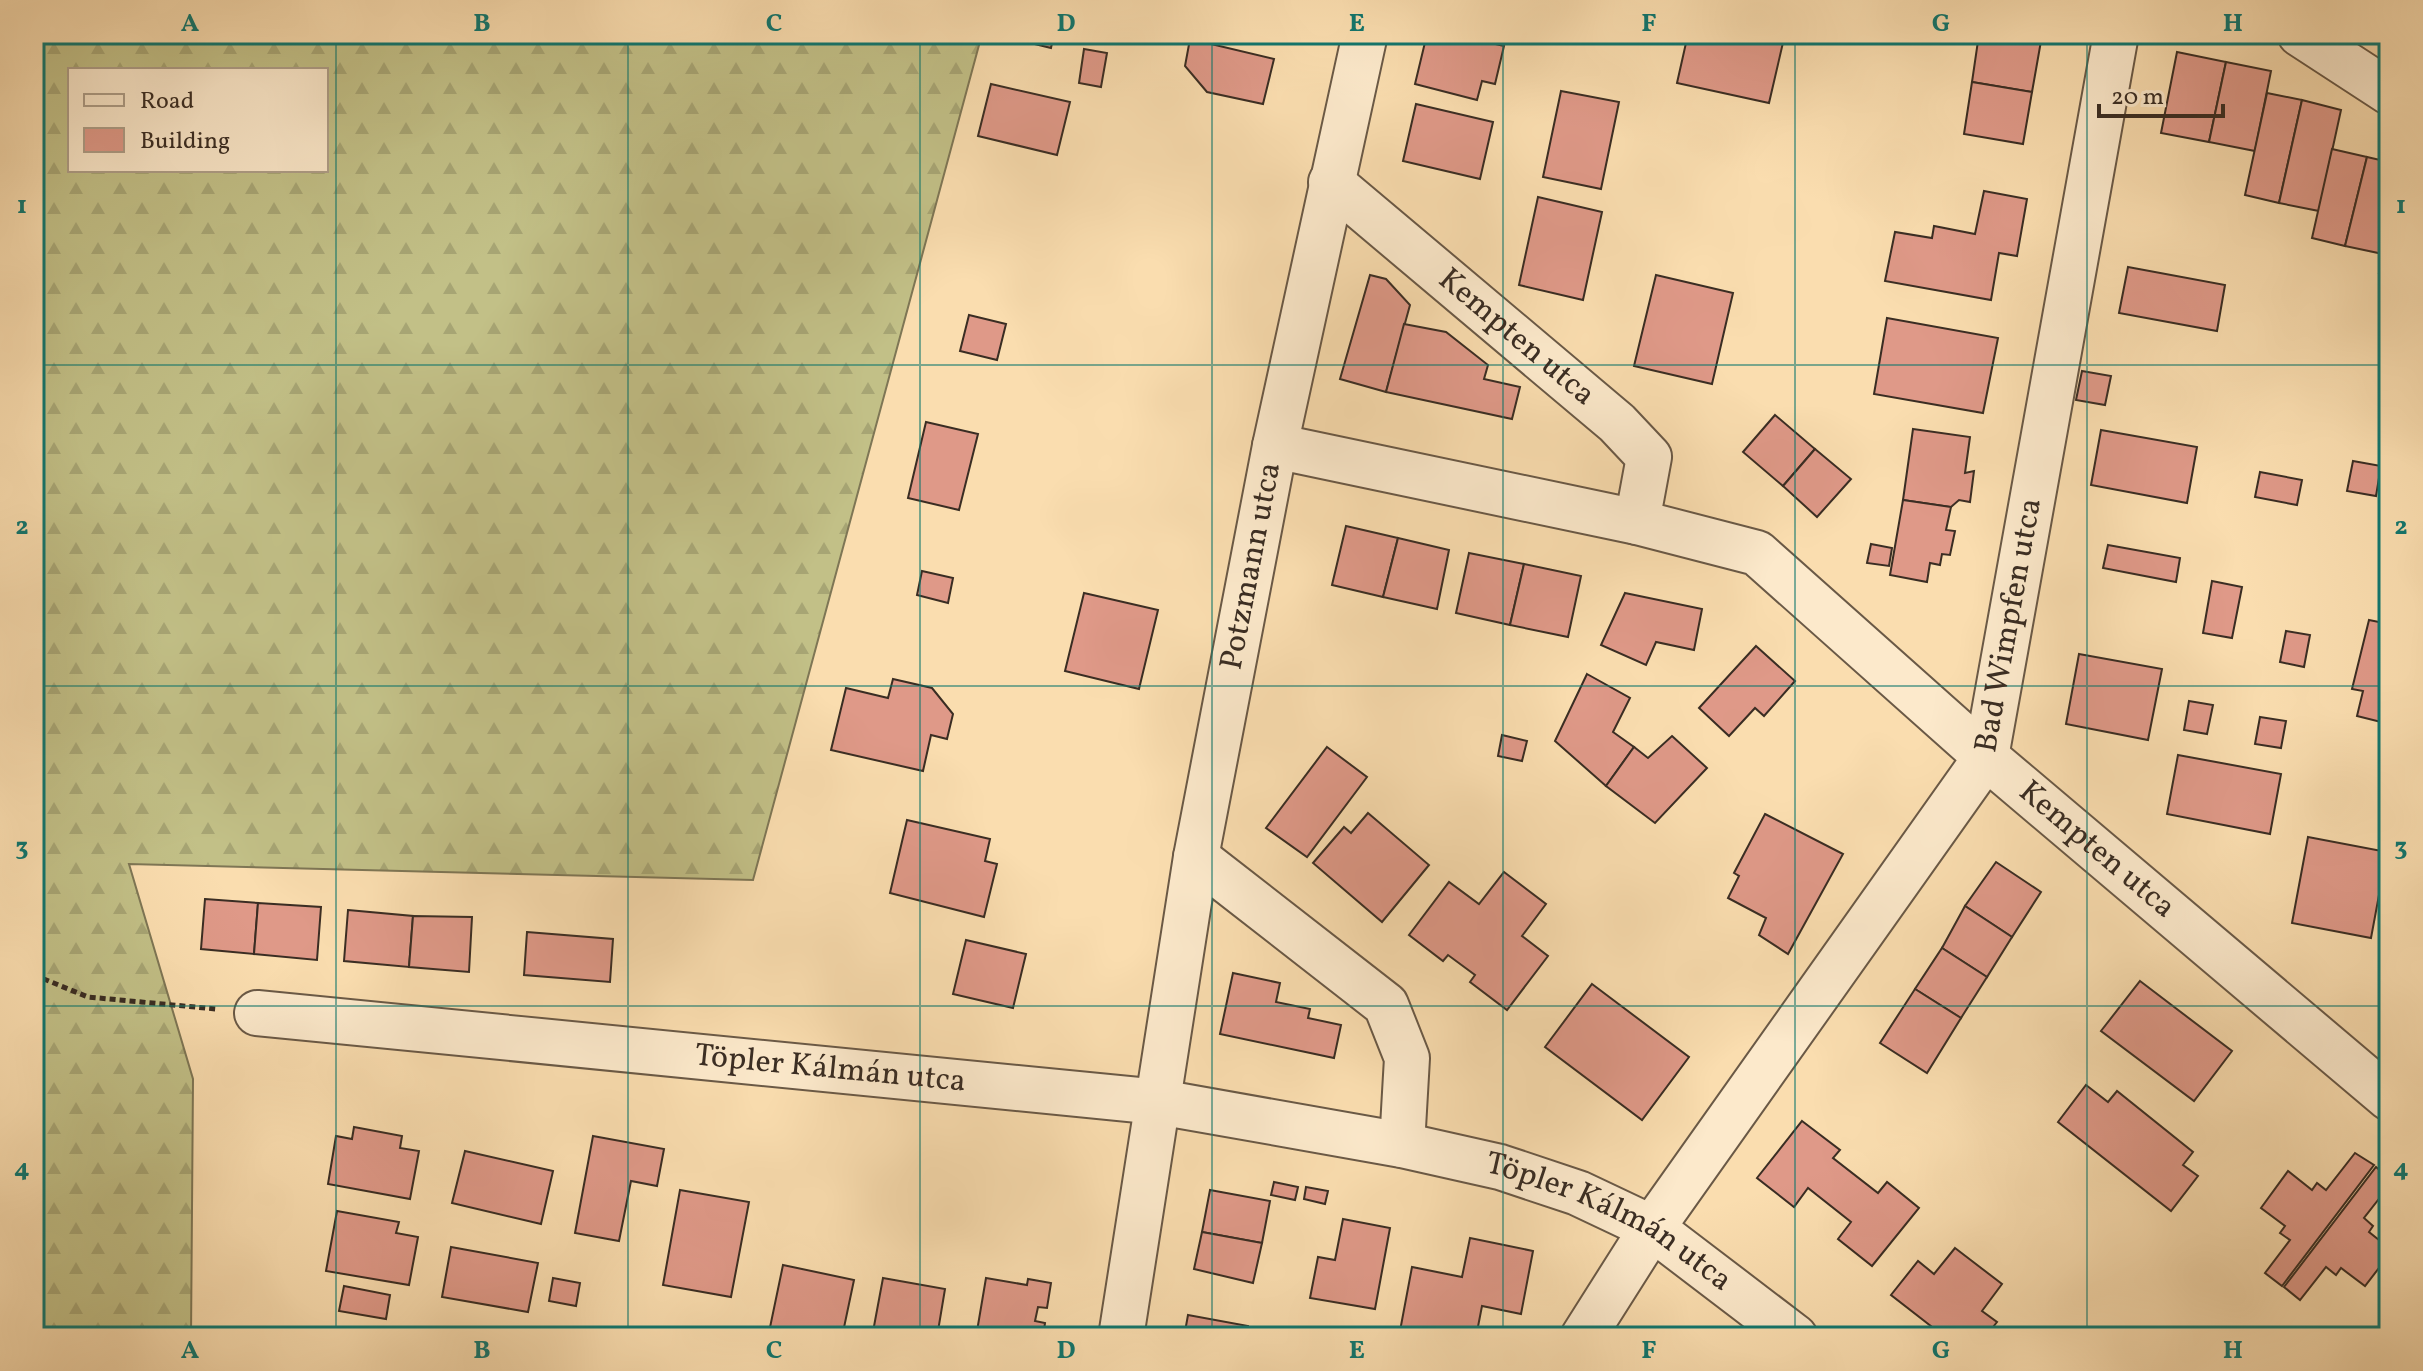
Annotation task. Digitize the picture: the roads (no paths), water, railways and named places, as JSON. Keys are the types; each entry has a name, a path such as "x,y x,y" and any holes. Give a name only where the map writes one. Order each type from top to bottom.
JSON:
{"street":[{"name":"Potzmann utca","path":"1121,1337 1196,857 1275,446 1365,34"},
{"name":"Bad Wimpfen utca","path":"1583,1337 1652,1228 1986,757 2116,34"},
{"path":"2300,34 2389,92"},
{"name":"Kempten utca","path":"1331,182 1617,423 1649,457 1637,522"},
{"name":"Kempten utca","path":"1275,446 1637,522 1757,553 1986,757 2389,1098"},
{"path":"1196,857 1386,1005 1407,1058 1402,1145"},
{"name":"Töpler Kálmán utca","path":"257,1013 1159,1102 1402,1145 1539,1180 1578,1193 1652,1228 1795,1337"}]}
